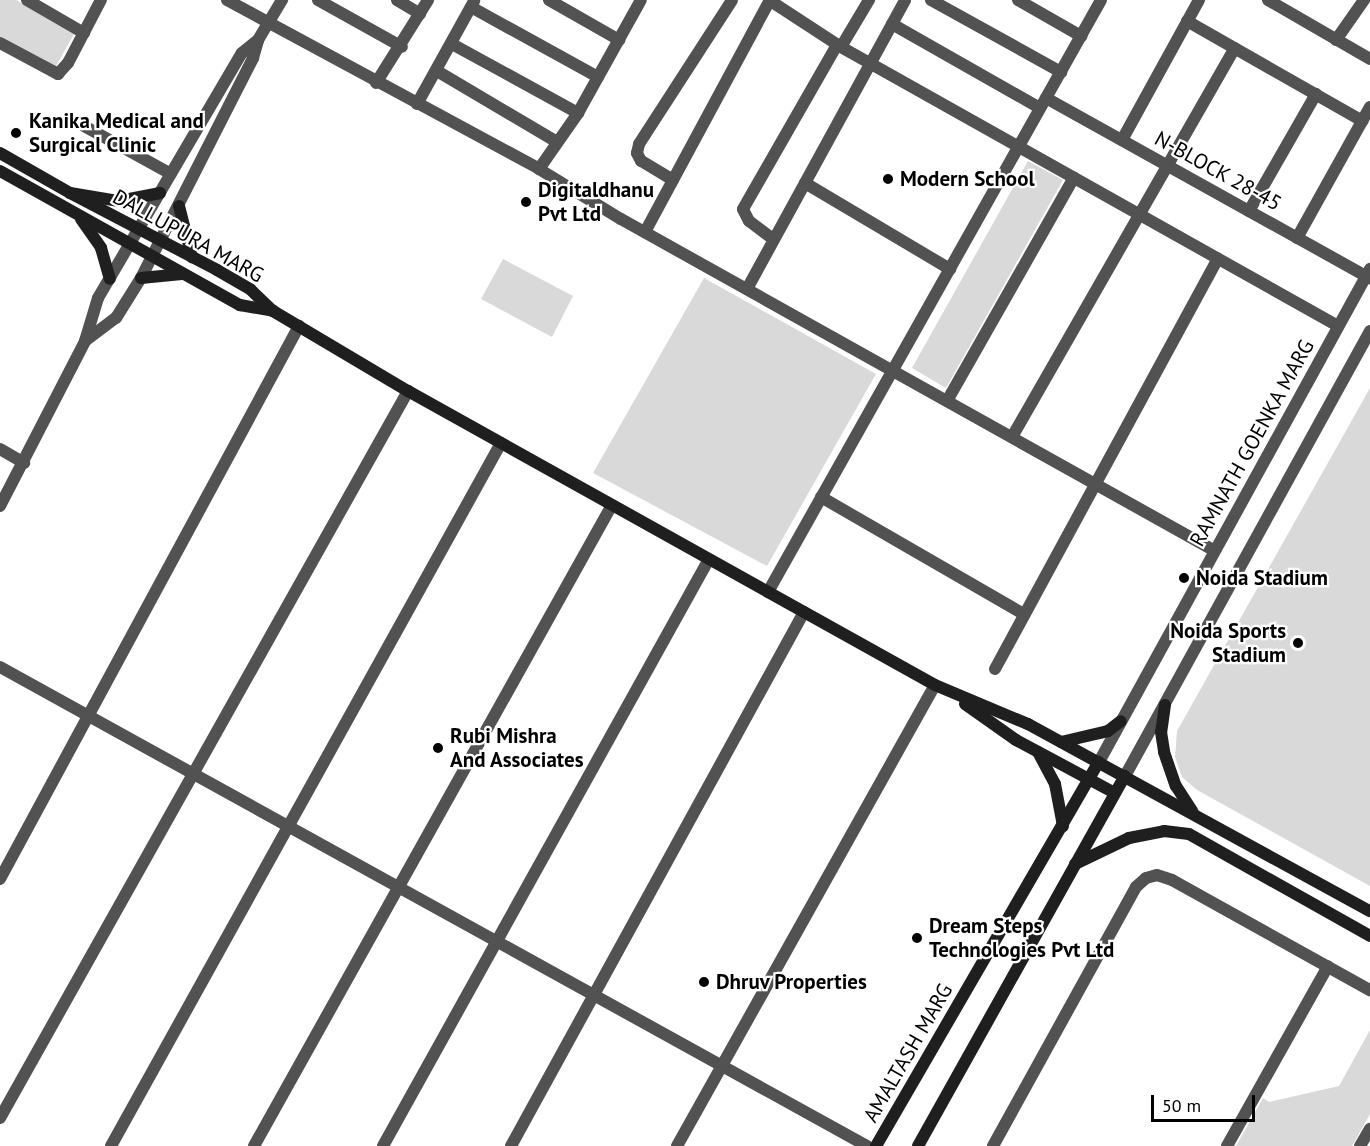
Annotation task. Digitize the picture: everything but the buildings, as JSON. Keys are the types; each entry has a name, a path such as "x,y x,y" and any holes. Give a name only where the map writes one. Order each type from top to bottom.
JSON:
{"main road":[{"name":"DALLUPURA MARG","path":"0,153 251,290 273,311"},
{"name":"DALLUPURA MARG","path":"0,171 240,305 273,311"},
{"path":"70,193 119,201 159,193"},
{"path":"179,206 192,257"},
{"path":"78,215 101,248 110,279"},
{"path":"141,278 183,274"},
{"path":"273,311 408,391 939,687 1037,751 1115,793"},
{"path":"939,687 1061,742 1370,911"},
{"path":"1164,705 1161,732 1164,752 1176,786 1193,814"},
{"path":"1061,742 1108,730 1121,721"},
{"path":"1037,751 1055,784 1063,826"},
{"name":"AMALTASH MARG","path":"876,1146 1099,762"},
{"path":"918,1146 1125,776"},
{"path":"1075,864 1128,838 1164,831 1189,834 1370,936"}],"street":[{"path":"27,0 84,33"},
{"path":"0,43 58,74 84,33 101,0"},
{"path":"227,0 267,24 539,170 645,232 1215,551"},
{"path":"85,341 116,318 141,278 179,206 258,40 282,0"},
{"path":"318,0 402,47"},
{"path":"397,0 420,14"},
{"path":"376,83 402,47 428,0"},
{"path":"549,0 619,40"},
{"path":"539,170 578,113 641,0"},
{"path":"673,180 641,161 637,153 639,144 732,0"},
{"path":"645,232 769,0 839,46 1338,326"},
{"path":"773,239 749,221 743,209 839,46 869,0"},
{"path":"747,289 905,0"},
{"path":"931,0 1061,72"},
{"path":"1018,0 1081,36"},
{"path":"768,592 1101,0"},
{"path":"1122,140 1199,0"},
{"path":"1268,0 1289,5 1336,40 1370,59"},
{"path":"1336,40 1364,0"},
{"path":"417,104 473,4 598,77"},
{"path":"1187,21 1362,121"},
{"name":"N-BLOCK 28-45","path":"892,24 1043,103 1122,140 1297,238 1369,274"},
{"path":"0,506 85,341 93,308 242,53 258,40"},
{"path":"452,44 578,113"},
{"path":"1012,437 1142,216 1235,48"},
{"path":"437,71 557,142"},
{"path":"1249,211 1316,94"},
{"path":"1297,238 1370,107"},
{"path":"84,126 171,174"},
{"path":"947,400 1074,177"},
{"path":"805,183 950,269"},
{"path":"995,669 1218,259"},
{"name":"RAMNATH GOENKA MARG","path":"1099,762 1338,326 1369,274"},
{"path":"0,879 299,326"},
{"path":"1125,776 1370,331"},
{"path":"0,1118 408,391"},
{"path":"111,1146 501,443"},
{"path":"0,449 24,463"},
{"path":"821,497 1024,614"},
{"path":"254,1146 612,505"},
{"path":"383,1146 709,559"},
{"path":"511,1146 804,612"},
{"path":"0,667 867,1146"},
{"path":"677,1146 939,687"},
{"path":"993,1146 1136,887 1146,878 1156,875 1172,880 1370,990"},
{"path":"1227,1146 1328,966"},
{"path":"1360,1146 1370,1129"}],"shaded area":[{"path":"0,0 16,0 75,32 55,68 0,38"},
{"path":"1028,161 1063,180 946,388 912,368"},
{"path":"503,259 573,296 552,337 481,299"},
{"path":"704,278 876,374 767,566 593,473"},
{"name":"Noida Sports Stadium","path":"1370,388 1370,886 1197,790 1182,777 1175,757 1177,731"},
{"path":"1370,1030 1370,1114 1352,1146 1236,1146 1263,1098 1269,1102 1339,1086"}],"place":[{"name":"Kanika Medical and Surgical Clinic","path":"16,133"},
{"name":"Modern School","path":"888,179"},
{"name":"Digitaldhanu Pvt Ltd","path":"526,202"},
{"name":"Noida Stadium","path":"1184,578"},
{"name":"Noida Sports Stadium","path":"1298,643"},
{"name":"Rubi Mishra And Associates","path":"438,748"},
{"name":"Dream Steps Technologies Pvt Ltd","path":"917,938"},
{"name":"Dhruv Properties","path":"704,982"}]}
